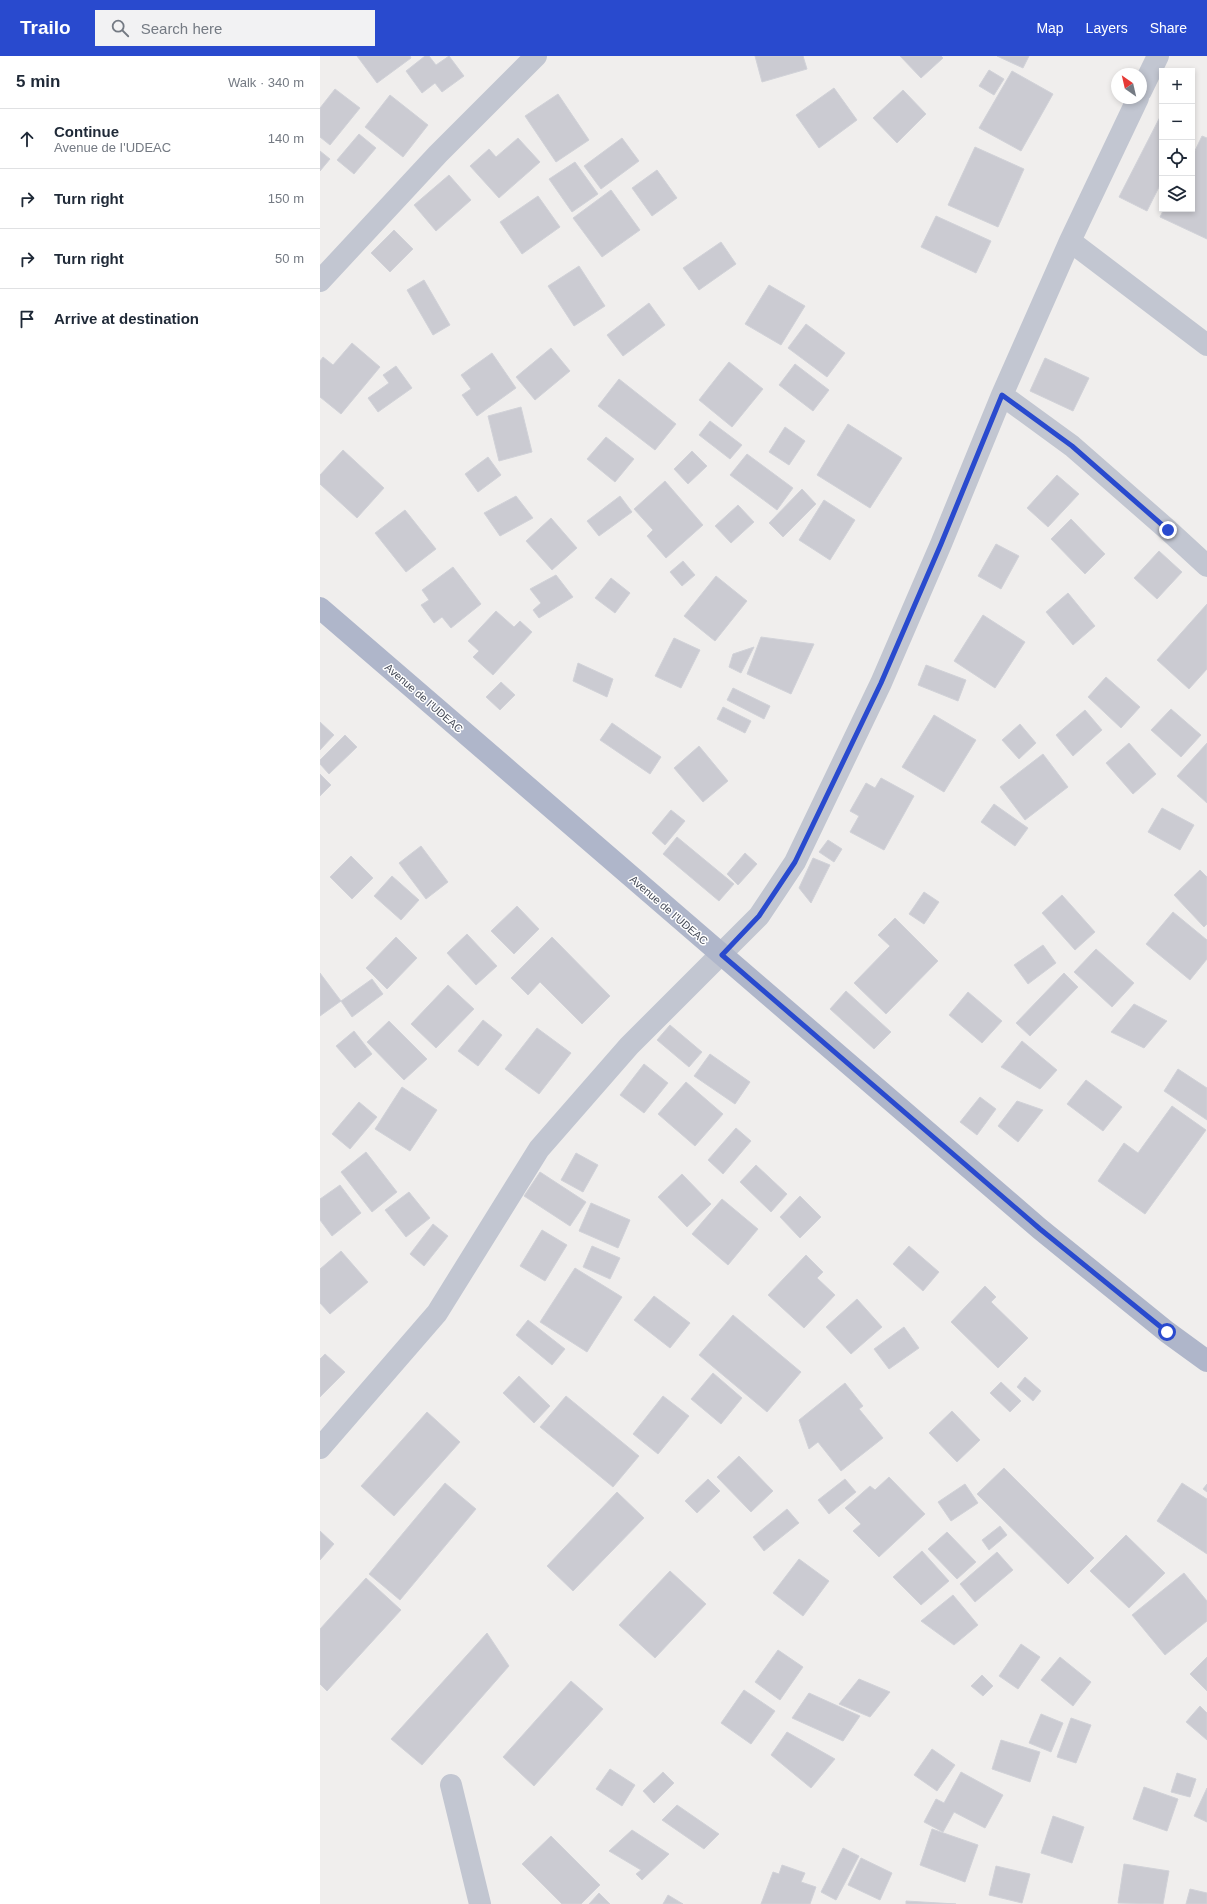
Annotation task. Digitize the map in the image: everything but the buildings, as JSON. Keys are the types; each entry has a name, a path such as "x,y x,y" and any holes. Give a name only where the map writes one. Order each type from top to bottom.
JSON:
{"main road":[{"name":"Avenue de I'UDEAC","path":"320,608 1040,1229 1167,1332 1207,1361"}],"street":[{"path":"320,281 438,154 536,56"},
{"path":"1147,79 1158,56"},
{"path":"320,1448 437,1313 539,1149 628,1046 722,955 759,916 795,862 881,683 941,544 1002,395 1070,241 1135,104"},
{"path":"1070,241 1207,345"},
{"path":"1002,395 1072,446 1207,566"},
{"path":"451,1785 480,1904"}],"route":[{"path":"1167,1332 1040,1229 722,955 759,916 795,862 881,683 941,544 1002,395 1072,446 1168,530"}]}
